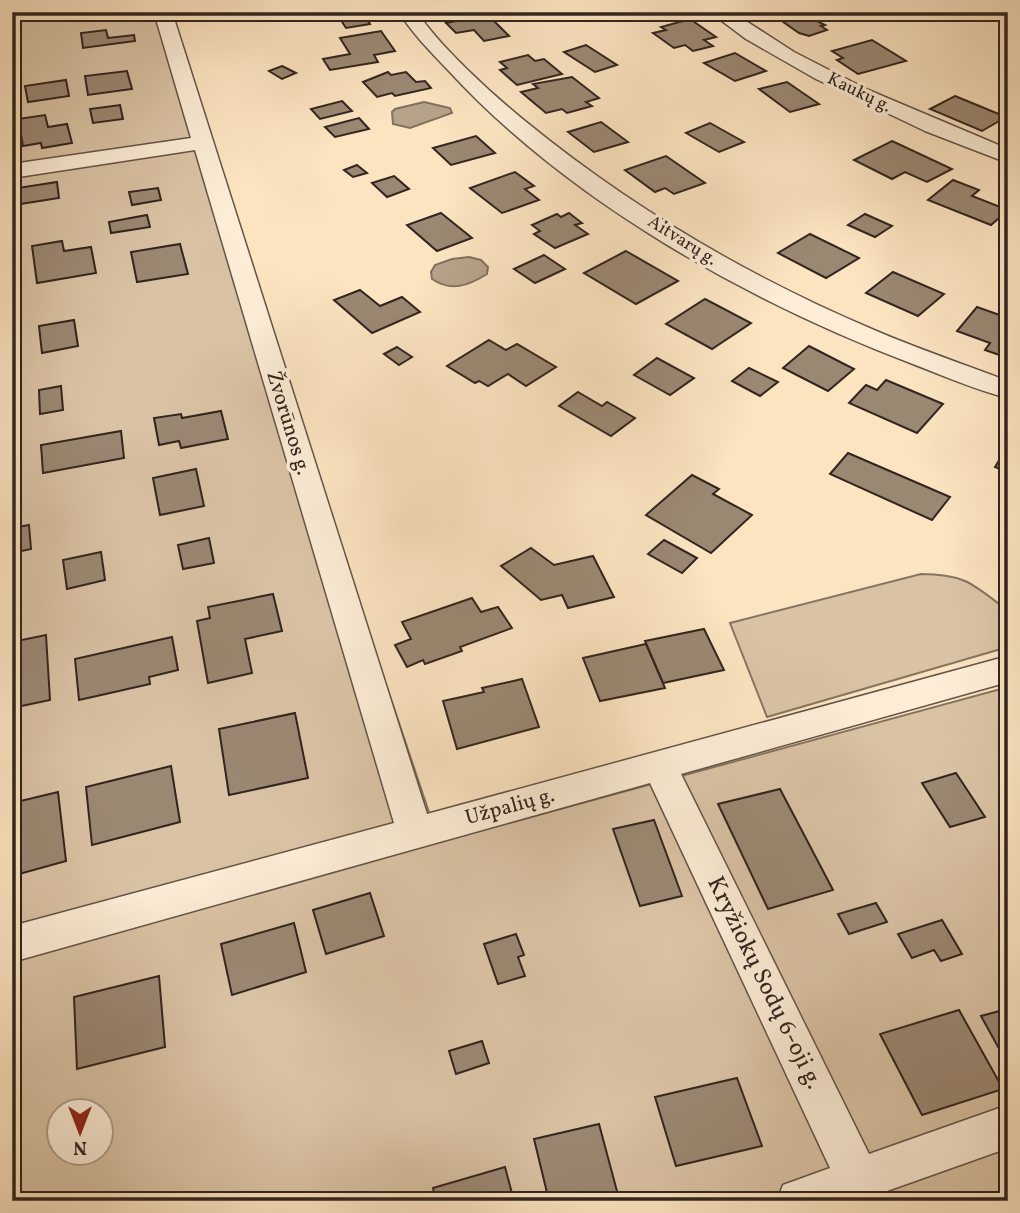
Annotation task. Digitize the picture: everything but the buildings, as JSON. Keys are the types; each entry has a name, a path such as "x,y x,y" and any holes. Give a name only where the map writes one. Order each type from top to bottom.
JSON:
{"street":[{"name":"Žvorūnos g.","path":"163,12 415,833"},
{"name":"Aitvarų g.","path":"408,12 415,23 502,113 563,162 673,236 751,282 847,328 1008,390"},
{"name":"Kaukų g.","path":"719,12 794,61 850,90 927,125 1008,157"},
{"path":"12,171 202,143"},
{"name":"Užpalių g.","path":"12,944 1008,669"},
{"name":"Kryžiokų Sodų 6-oji g.","path":"659,765 864,1191"},
{"path":"799,1201 864,1191 1008,1126"}],"shaded area":[{"path":"12,12 160,12 439,842 1008,687 1008,1201 12,1201"},
{"path":"424,102 450,108 452,113 410,128 393,124 392,112 395,109"},
{"path":"469,257 481,260 488,267 487,274 460,286 446,285 432,279 431,272 435,265"},
{"path":"921,574 949,576 969,583 1008,611 1008,647 767,717 730,623"}]}
